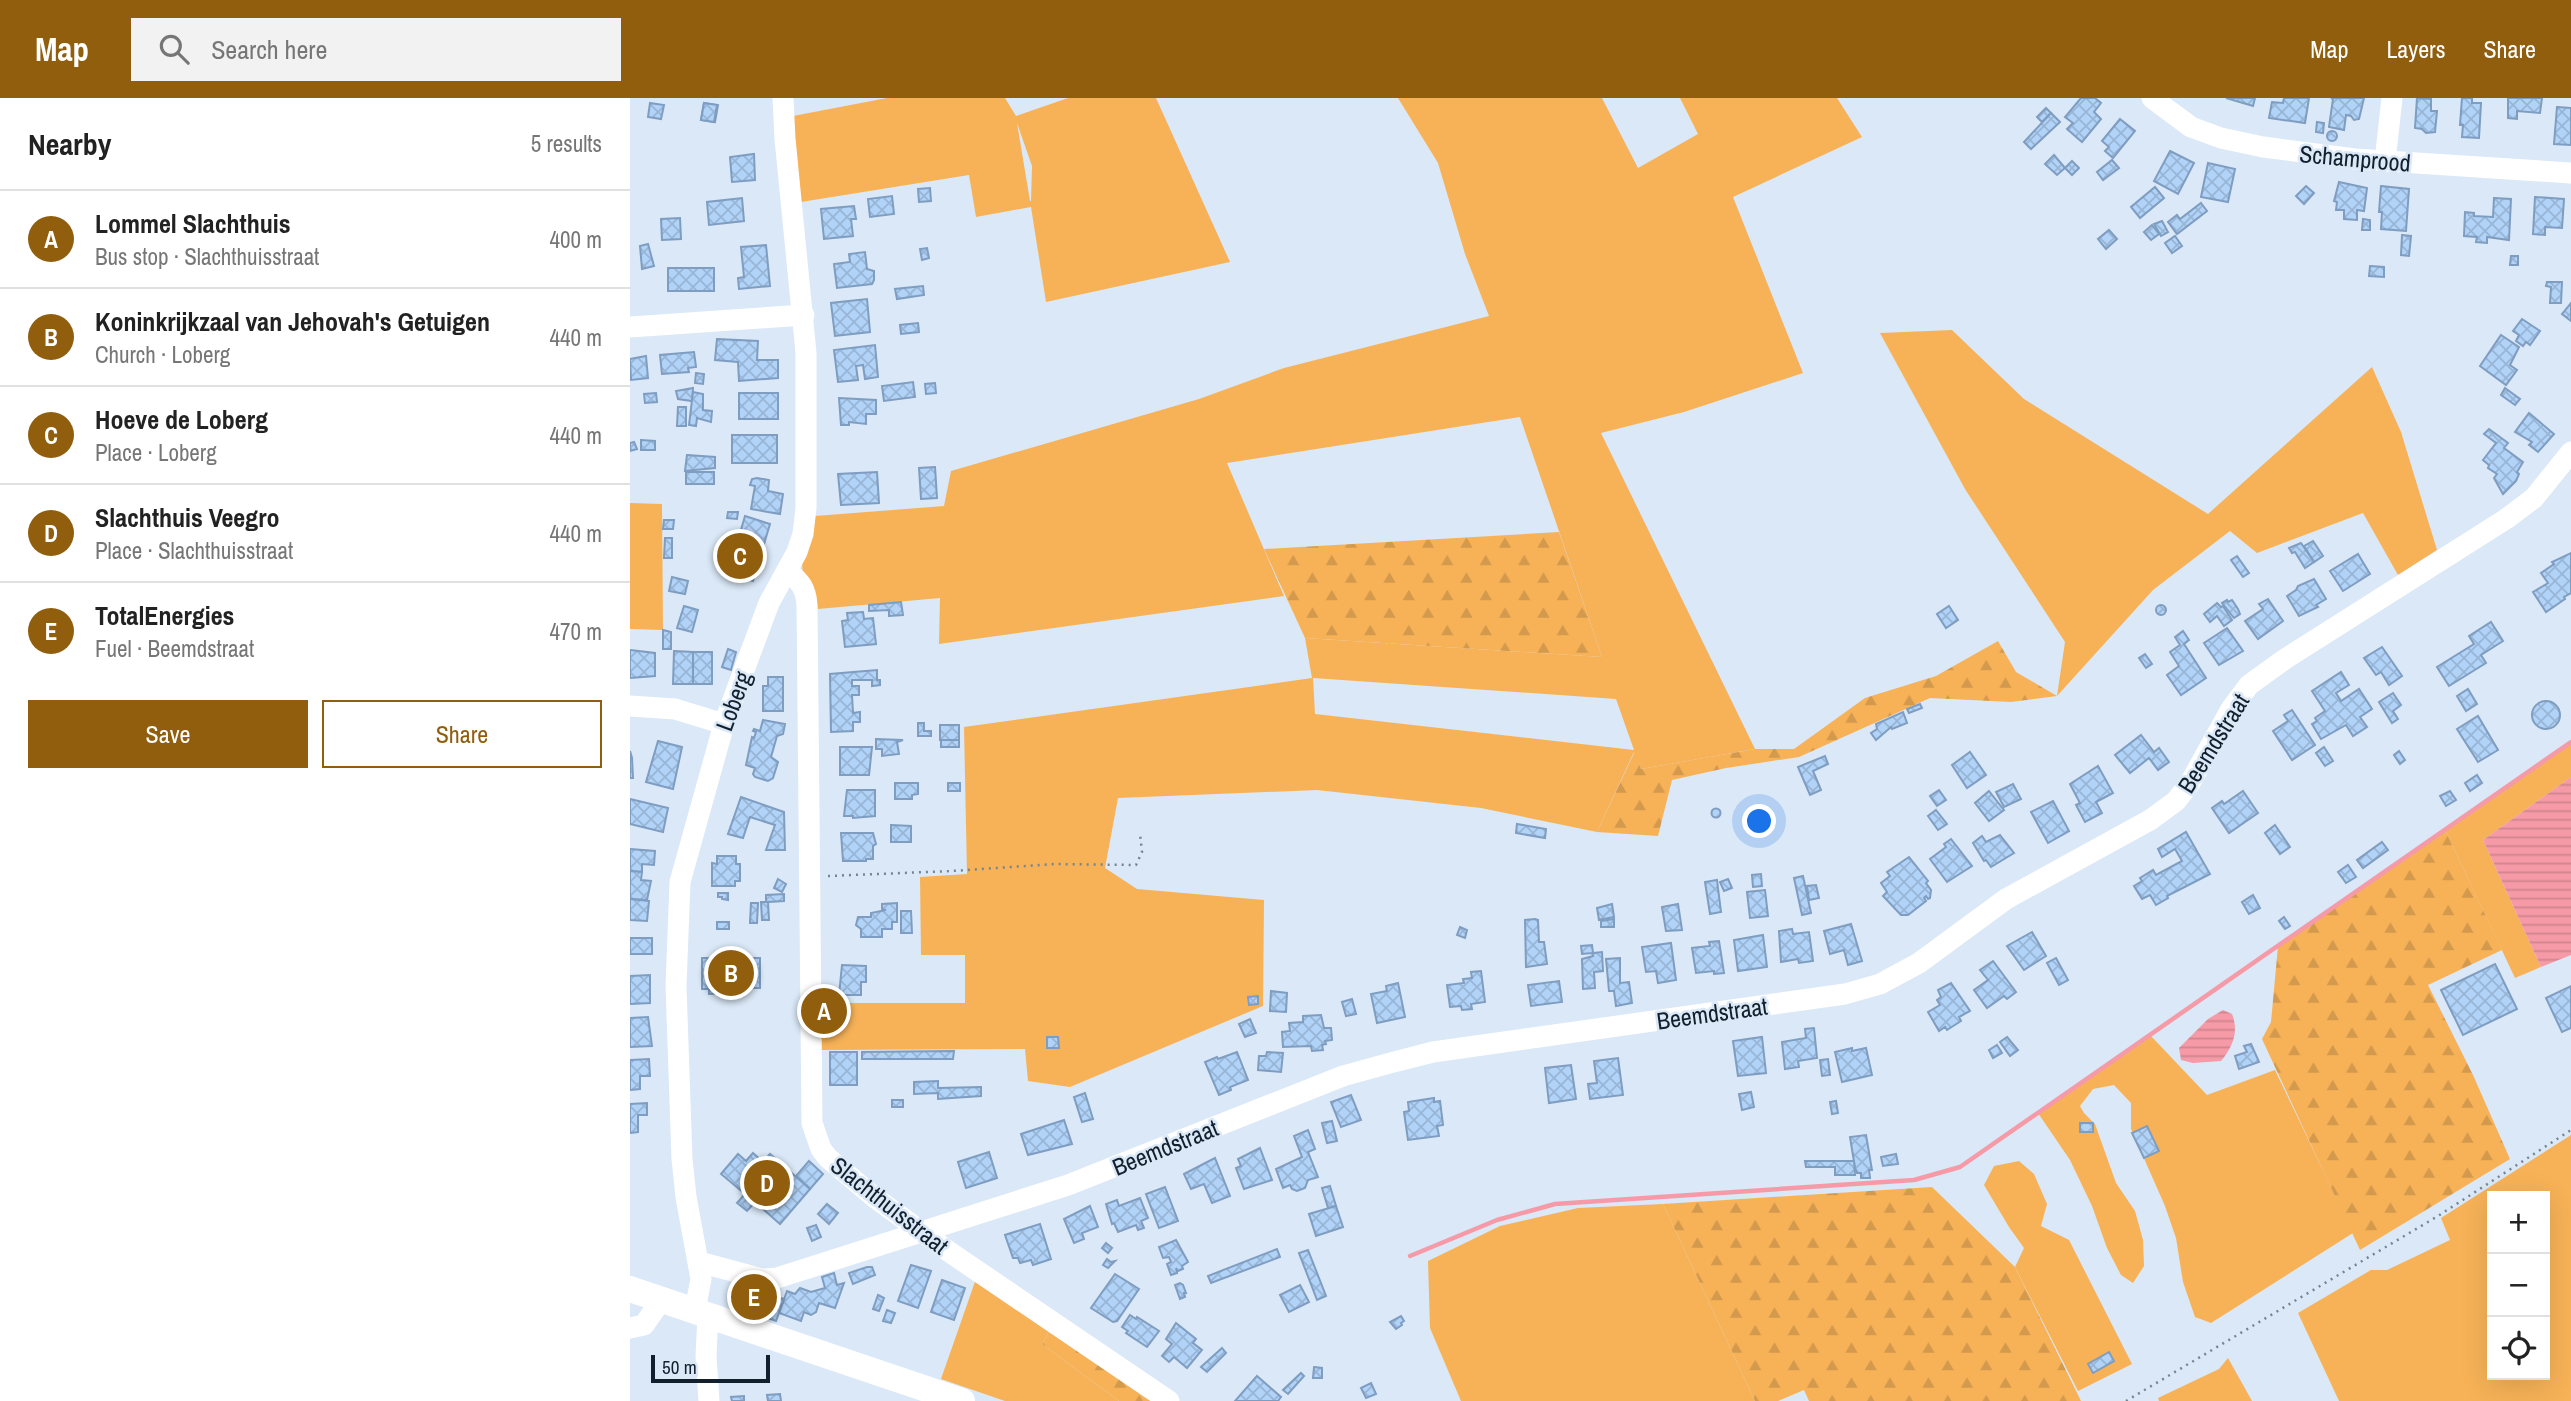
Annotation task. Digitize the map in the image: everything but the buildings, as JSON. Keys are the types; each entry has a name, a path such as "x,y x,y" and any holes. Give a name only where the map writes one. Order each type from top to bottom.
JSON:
{"main road":[{"path":"630,1289 962,1401"}],"street":[{"name":"Loberg","path":"709,1401 701,1312 701,1279 682,1159 676,927 680,882 687,851 724,724 769,603 803,534 806,508 807,388 804,315 783,98"},
{"name":"Schamprood","path":"2152,98 2191,127 2221,138 2307,154 2571,173"},
{"path":"2385,161 2392,98"},
{"path":"630,327 804,315"},
{"name":"Beemdstraat","path":"699,1262 763,1279 777,1278 1068,1185 1343,1076 1433,1052 1845,994 1880,984 1919,963 2006,899 2150,820 2176,802 2190,783 2231,709 2249,685 2285,659 2506,519 2534,498 2571,452"},
{"name":"Slachthuisstraat","path":"787,571 800,581 807,592 812,1123 816,1137 828,1158 838,1168 922,1232 1169,1401"},
{"path":"630,706 675,709 724,724"},
{"path":"630,1328 644,1325 662,1299"}],"path":[{"path":"811,877 1055,864 1136,865 1142,852 1140,834"},
{"path":"2126,1401 2438,1216 2571,1130"}],"green space":[{"path":"887,98 1005,98 1016,116 1068,98 1156,98 1230,262 1046,302 1031,207 976,217 969,175 801,202 793,116","holes":["1017,123 1032,166 1030,201"]},
{"path":"1398,98 1602,98 1638,168 1698,134 1680,98 1837,98 1862,137 1733,197 1803,373 1684,412 1601,433 1755,749 1641,769 1634,752 1597,832 1481,808 1317,790 1118,798 1105,868 1137,889 1264,900 1263,1006 1070,1087 1028,1081 1025,1049 818,1050 818,1003 965,1003 965,955 921,955 920,877 967,874 964,727 1312,678 1305,638 1602,657 1520,417 1227,463 1284,596 939,644 940,598 818,609 803,572 804,551 815,516 944,506 951,471 1199,399 1284,368 1489,316 1465,254 1438,163","holes":["1313,678 1616,699 1634,750 1315,714"]},
{"path":"1952,330 2024,399 2208,514 2372,367 2401,432 2437,550 2398,575 2363,513 2257,553 2230,531 2153,590 2057,696 2065,642 1965,489 1880,333"},
{"path":"630,503 662,504 663,630 630,629"},
{"path":"1559,532 1602,657 1305,638 1264,549"},
{"path":"1998,641 2016,672 2057,696 2011,702 1930,698 1799,757 1726,768 1672,780 1658,836 1597,832 1635,751 1641,769 1755,749 1794,749 1865,698 1936,676"},
{"path":"2571,742 2571,777 2483,840 2541,967 2515,978 2445,830"},
{"path":"2445,830 2502,950 2428,985 2473,1075 2510,1159 2360,1250 2262,1039 2271,1022 2278,946"},
{"path":"2150,1035 2207,1095 2275,1070 2353,1233 2211,1323 2195,1317 2183,1282 2176,1238 2131,1129 2131,1103 2114,1085 2093,1089 2080,1106 2095,1124 2116,1183 2135,1211 2143,1240 2144,1266 2133,1283 2121,1275 2070,1160 2038,1113"},
{"path":"2571,1135 2571,1401 2339,1401 2298,1313 2371,1270 2387,1270 2450,1240 2441,1218"},
{"path":"2019,1161 2034,1174 2047,1204 2041,1226 2069,1240 2132,1364 2078,1391 2015,1267 2024,1248 1984,1185 1994,1166"},
{"path":"1932,1187 2015,1267 2081,1401 1809,1401 1804,1390 1778,1401 1755,1401 1663,1204"},
{"path":"1663,1204 1755,1401 1461,1401 1430,1328 1428,1261 1500,1226 1578,1208"},
{"path":"977,1276 1052,1326 1042,1344 1119,1401 1005,1401 941,1379"},
{"path":"1052,1326 1158,1401 1119,1401 1042,1344"},
{"path":"2228,1358 2252,1401 2159,1401 2158,1398 2219,1369"}],"shaded area":[{"path":"2571,777 2571,955 2541,967 2483,840"},
{"path":"2223,1010 2232,1014 2235,1033 2229,1050 2221,1061 2193,1063 2181,1060 2179,1048 2208,1019"}],"waterway":[{"path":"1410,1256 1497,1220 1555,1204 1914,1180 1960,1167 2571,742"}],"place":[{"name":"Hoeve de Loberg","path":"740,556"},
{"name":"Koninkrijkzaal van Jehovah's Getuigen","path":"731,973"},
{"name":"Lommel Slachthuis","path":"824,1011"},
{"name":"Slachthuis Veegro","path":"767,1183"},
{"name":"TotalEnergies","path":"754,1297"}]}
